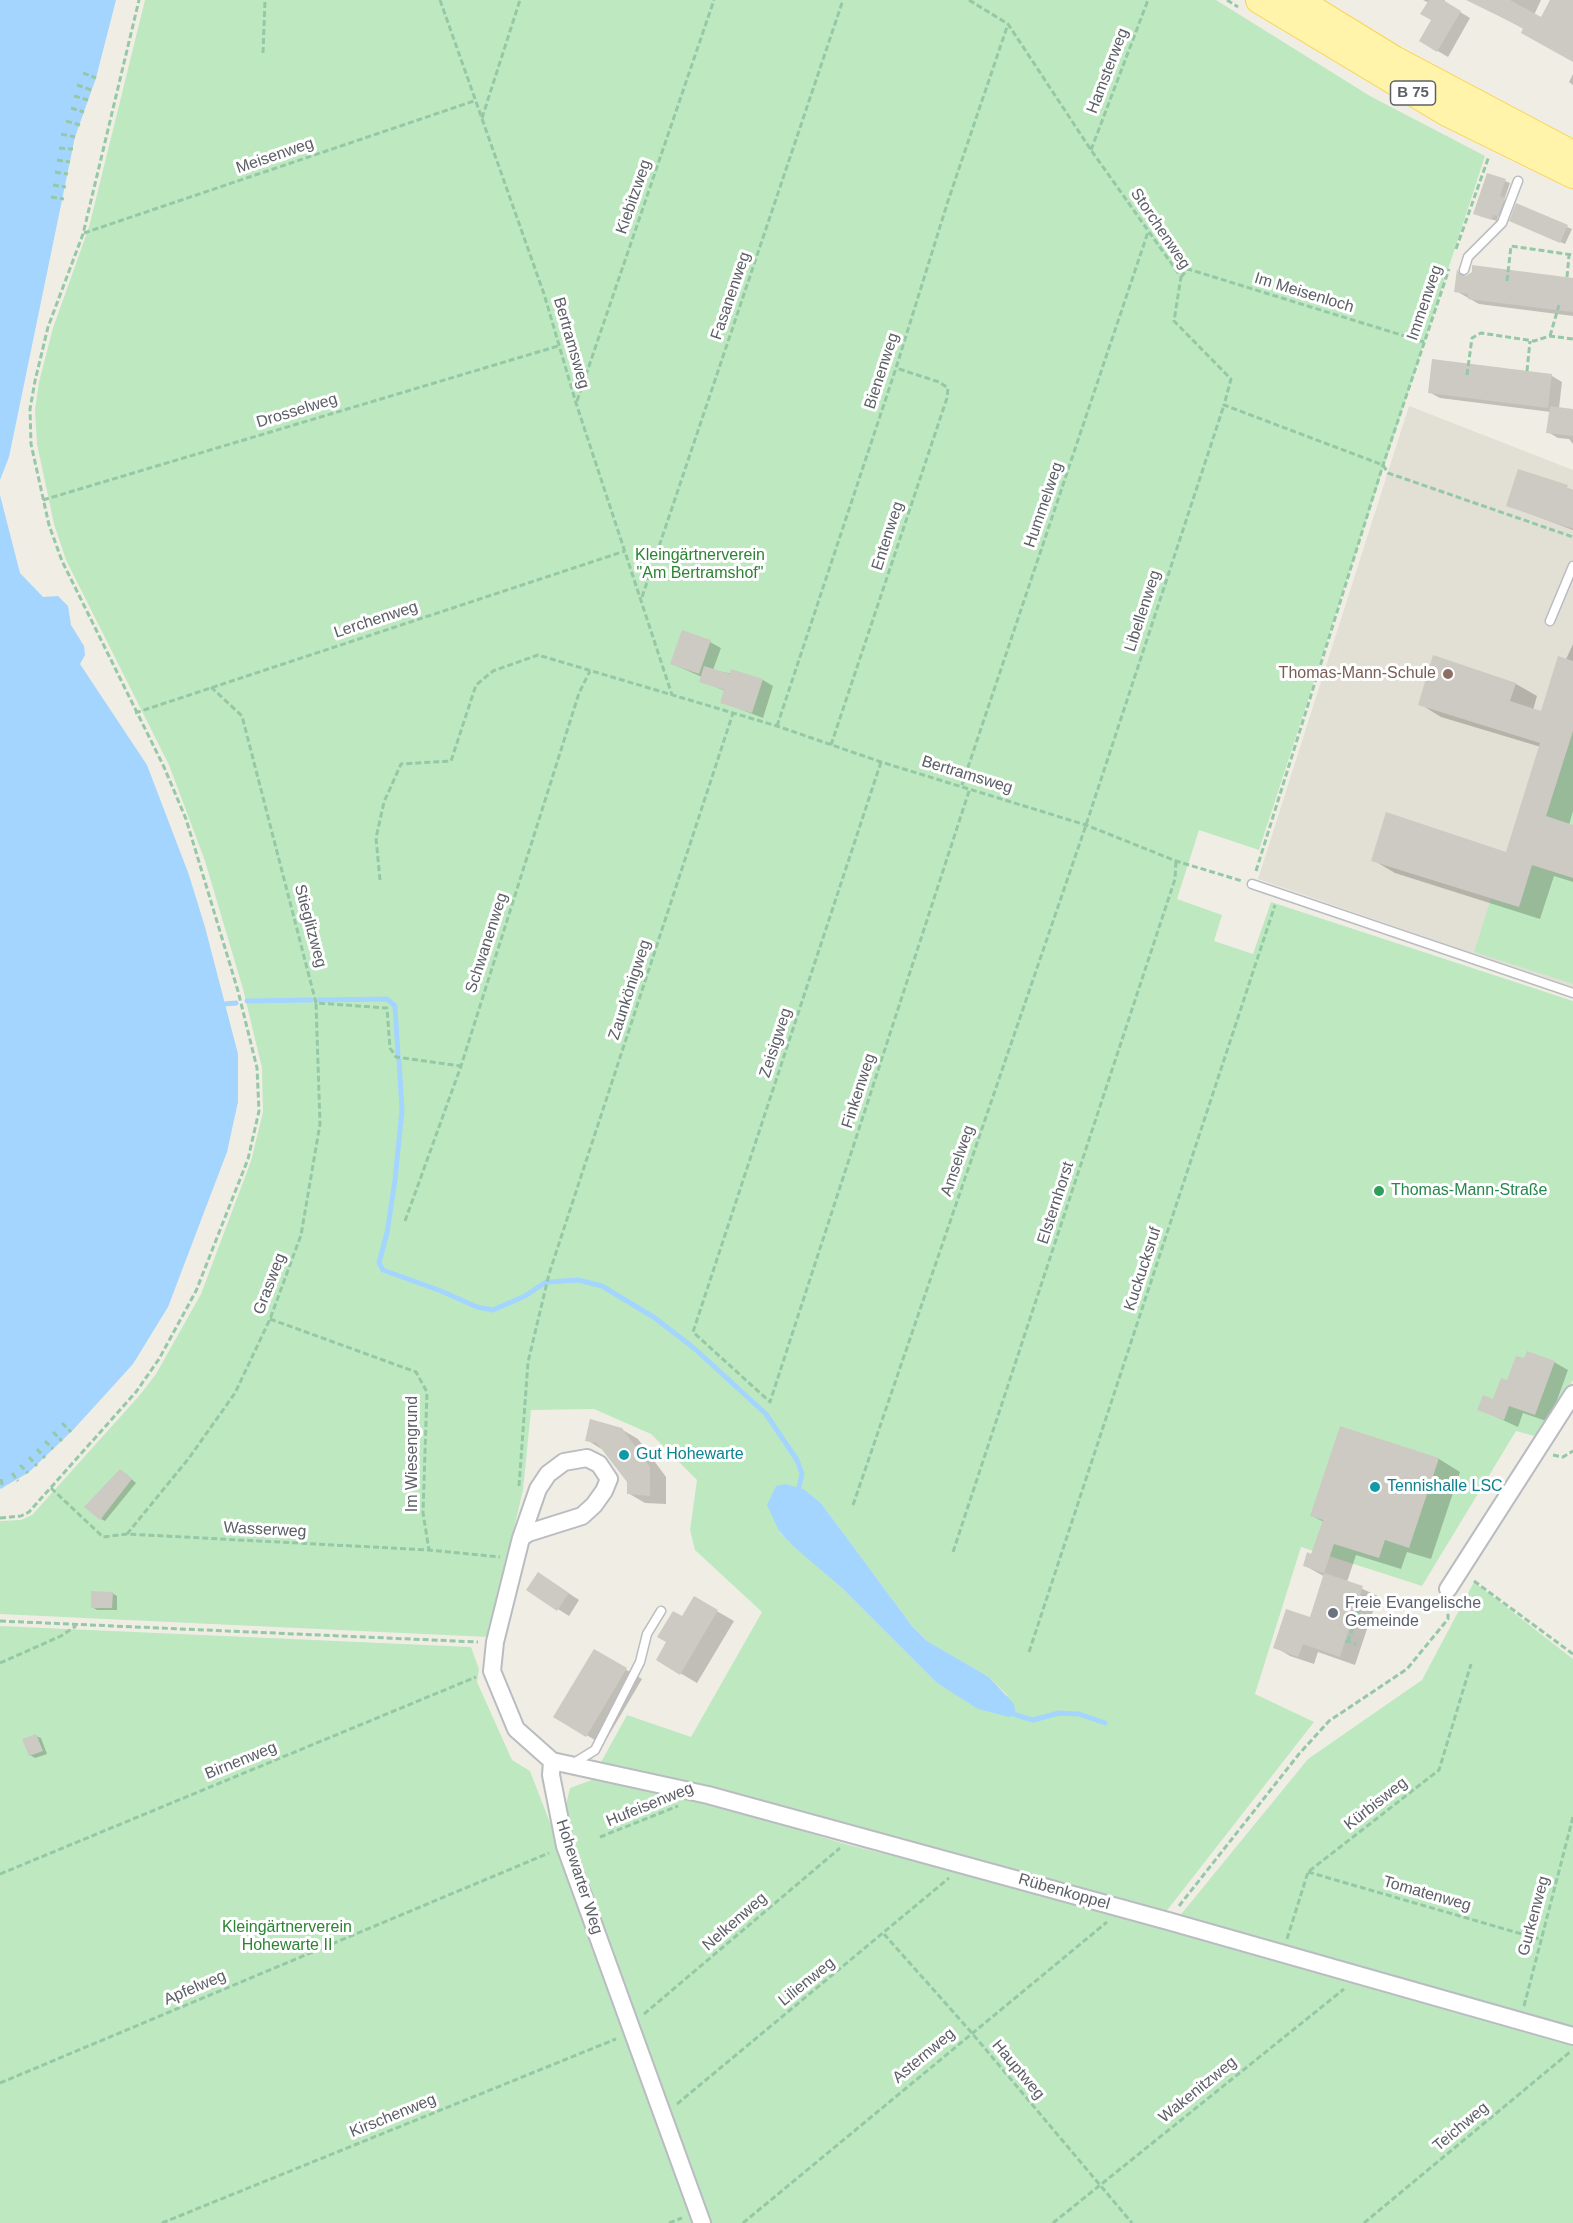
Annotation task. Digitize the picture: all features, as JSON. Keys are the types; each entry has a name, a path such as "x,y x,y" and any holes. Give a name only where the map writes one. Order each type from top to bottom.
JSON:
{"main road":[{"name":"B 75","path":"1259,0 1447,113 1573,175"},
{"name":"B 75","path":"1298,0 1394,59 1573,154"}],"street":[{"path":"1448,1589 1573,1394"},
{"path":"521,1538 528,1533 582,1516 594,1505 609,1479 599,1464 587,1458 564,1462 548,1474 538,1489 521,1538 495,1642 492,1671 516,1729 552,1761"},
{"name":"Rübenkoppel","path":"552,1761 708,1795 852,1836 965,1864 1573,2037"},
{"name":"Hohewarter Weg","path":"552,1761 551,1775 565,1846 702,2223"}],"lane":[{"path":"1464,270 1468,256 1502,223 1518,181"},
{"path":"1550,621 1573,566"},
{"path":"1252,884 1573,993"},
{"path":"571,1765 595,1750 640,1662 647,1634 661,1611"}],"path":[{"path":"0,1518 21,1516 29,1512 136,1392 180,1325 196,1291 248,1159 259,1111 257,1068 201,863 175,789 62,561 42,500 31,444 30,409 48,327 83,234 139,0"},
{"path":"263,53 265,0"},
{"name":"Bertramsweg","path":"440,0 544,294 576,403 672,695"},
{"path":"482,120 520,0"},
{"name":"Kiebitzweg","path":"576,403 714,0"},
{"name":"Fasanenweg","path":"642,599 843,0"},
{"name":"Storchenweg","path":"969,0 1008,24 1091,150 1181,277 1174,321 1232,379 1224,405"},
{"name":"Hamsterweg","path":"1091,150 1148,0"},
{"name":"Bienenweg","path":"777,726 1008,24"},
{"path":"83,73 96,78"},
{"path":"77,85 91,90"},
{"path":"74,96 88,100"},
{"name":"Meisenweg","path":"83,234 474,101"},
{"path":"71,108 84,112"},
{"path":"66,121 80,125"},
{"path":"61,134 75,137"},
{"path":"59,147 73,149"},
{"name":"Immenweg","path":"1455,254 1490,150"},
{"path":"57,160 70,162"},
{"path":"55,172 68,174"},
{"path":"53,185 66,187"},
{"path":"51,197 64,199"},
{"name":"Hummelweg","path":"962,785 1148,232"},
{"path":"1507,281 1511,246 1571,255 1567,277"},
{"name":"Immenweg","path":"1252,884 1383,465 1451,265"},
{"name":"Im Meisenloch","path":"1181,277 1188,269 1424,342"},
{"path":"1550,336 1559,304"},
{"path":"1467,375 1472,338 1481,333 1530,341 1550,336 1573,339"},
{"path":"1527,371 1530,341"},
{"name":"Drosselweg","path":"42,500 558,346"},
{"name":"Entenweg","path":"831,745 947,398 948,388 939,382 896,368"},
{"path":"1224,405 1383,465 1388,473 1573,537"},
{"name":"Libellenweg","path":"1086,825 1224,405"},
{"name":"Lerchenweg","path":"135,712 625,551"},
{"name":"Bertramsweg","path":"380,880 376,838 384,802 401,764 451,761 476,685 494,671 538,655 777,726 881,762 962,785 1086,825 1176,861 1252,884"},
{"name":"Schwanenweg","path":"405,1221 460,1066 579,693 590,671"},
{"name":"Stieglitzweg","path":"211,687 242,716 316,1003"},
{"name":"Zaunkönigweg","path":"519,1487 528,1362 549,1274 733,713"},
{"name":"Zeisigweg","path":"770,1402 693,1332 881,762"},
{"name":"Finkenweg","path":"770,1402 970,788"},
{"name":"Amselweg","path":"853,1505 1086,825"},
{"name":"Elsternhorst","path":"953,1552 1175,879 1176,861"},
{"name":"Kuckucksruf","path":"1029,1652 1279,893"},
{"path":"316,1003 387,1008 390,1048 396,1057 460,1066"},
{"name":"Grasweg","path":"127,1534 189,1458 235,1393 270,1319 301,1235 320,1124 316,1003"},
{"name":"Im Wiesengrund","path":"270,1319 416,1372 427,1392 423,1513 429,1550"},
{"path":"62,1423 71,1432"},
{"path":"53,1432 62,1441"},
{"path":"45,1440 53,1449"},
{"path":"37,1449 45,1458"},
{"path":"28,1457 37,1466"},
{"path":"20,1464 28,1473"},
{"path":"12,1473 18,1481"},
{"path":"1,1479 3,1488"},
{"name":"Wasserweg","path":"51,1487 103,1538 127,1534 429,1550 500,1557 505,1548"},
{"path":"1460,1570 1573,1654"},
{"path":"1168,1921 1299,1754 1329,1721 1407,1669 1448,1619 1448,1589"},
{"path":"1356,1644 1347,1642 1364,1594"},
{"path":"0,1621 495,1642"},
{"path":"0,1663 78,1626"},
{"name":"Kürbisweg","path":"1308,1872 1439,1770 1471,1664"},
{"name":"Birnenweg","path":"0,1874 492,1671"},
{"name":"Hufeisenweg","path":"600,1837 708,1795"},
{"name":"Gurkenweg","path":"1520,2022 1539,1939 1573,1817"},
{"name":"Nelkenweg","path":"632,2027 852,1836"},
{"name":"Apfelweg","path":"0,2083 565,1846"},
{"name":"Lilienweg","path":"662,2117 884,1935 965,1864"},
{"path":"1282,1955 1308,1872"},
{"name":"Tomatenweg","path":"1308,1872 1539,1939"},
{"name":"Asternweg","path":"743,2223 1123,1908"},
{"name":"Hauptweg","path":"884,1935 971,2032 1132,2223"},
{"name":"Wakenitzweg","path":"1053,2223 1358,1976"},
{"name":"Kirschenweg","path":"162,2223 632,2027"},
{"name":"Teichweg","path":"1364,2223 1573,2050"}],"shaded area":[{"name":"Thomas-Mann-Schule","path":"1409,406 1573,470 1573,988 1258,879"}],"green space":[{"name":"Kleingärtnerverein \"Am Bertramshof\"","path":"145,0 1216,0 1370,96 1485,156 1259,850 1199,830 1177,899 1222,915 1214,941 1253,954 1271,902 1573,1001 1573,1380 1538,1437 1516,1431 1422,1586 1301,1547 1255,1694 1314,1722 1165,1913 600,1764 627,1715 691,1737 762,1612 695,1550 690,1530 697,1480 651,1434 594,1409 531,1410 523,1490 488,1637 0,1614 0,1521 21,1520 32,1515 156,1374 201,1294 251,1161 263,1112 262,1068 243,989 205,861 169,765 66,560 54,524 37,444 35,410 39,382 53,328 89,227","holes":["805,1490 821,1503 912,1626 927,1641 989,1677 1008,1696 937,1683 843,1589 779,1532"]},
{"path":"1573,731 1573,825 1546,816"},
{"path":"1532,865 1573,878 1573,984 1474,952 1491,899 1519,907"},
{"path":"1474,1582 1573,1659 1573,2029 1178,1918 1308,1759 1422,1680"},
{"name":"Kleingärtnerverein Hohewarte II","path":"0,1626 471,1647 479,1669 477,1682 512,1760 530,1771 599,1950 697,2223 0,2223"},
{"path":"597,1778 697,1799 845,1844 957,1872 1573,2044 1573,2223 711,2223 563,1818 570,1788"}],"water":[{"path":"0,0 116,0 96,78 75,137 9,457 0,480"},
{"path":"0,495 20,573 43,597 58,596 68,606 71,625 84,646 85,655 80,664 147,765 189,875 205,927 238,1054 238,1102 227,1152 168,1307 133,1364 73,1430 28,1473 0,1489"},
{"path":"786,1484 805,1490 821,1503 912,1626 927,1641 989,1677 1014,1704 1016,1715 1009,1717 978,1709 937,1683 843,1589 792,1545 779,1531 767,1505 776,1486"}],"building":[{"path":"1429,0 1443,0 1461,11 1437,52 1419,41 1431,20 1420,14"},
{"path":"1466,0 1510,0 1541,17 1550,0 1573,0 1573,62 1521,33 1523,28"},
{"path":"1487,173 1506,179 1500,196 1505,198 1498,216 1493,215 1492,220 1473,214"},
{"path":"1516,203 1568,225 1560,243 1509,221"},
{"path":"1472,265 1573,278 1573,312 1468,299 1468,294 1454,292 1457,269 1460,275 1466,276 1472,272"},
{"path":"1432,359 1552,374 1548,408 1428,393"},
{"path":"1550,406 1573,409 1573,436 1546,433"},
{"path":"1518,469 1568,485 1567,488 1573,490 1573,529 1506,506"},
{"path":"682,630 711,640 699,674 670,664"},
{"path":"1433,655 1516,683 1510,701 1541,711 1558,656 1573,661 1573,731 1546,816 1573,825 1573,878 1532,865 1519,907 1371,861 1386,812 1506,852 1540,743 1418,705"},
{"path":"704,666 730,674 731,669 763,679 752,713 720,703 724,690 699,682"},
{"path":"1527,1351 1555,1361 1535,1415 1509,1406 1504,1420 1477,1410 1483,1395 1493,1399 1501,1378 1507,1380 1516,1356 1524,1358"},
{"name":"Gut Hohewarte","path":"590,1419 622,1428 650,1467 650,1496 627,1494 627,1482 597,1443 585,1441"},
{"name":"Tennishalle LSC","path":"1340,1426 1439,1458 1409,1548 1385,1540 1379,1558 1334,1544 1324,1573 1303,1566 1307,1552 1311,1554 1323,1520 1310,1516"},
{"path":"120,1469 132,1479 100,1520 84,1507"},
{"path":"538,1572 569,1593 557,1611 526,1590"},
{"name":"Freie Evangelische Gemeinde","path":"1324,1573 1363,1586 1340,1657 1303,1644 1298,1657 1273,1648 1286,1609 1310,1617"},
{"path":"91,1591 113,1592 112,1608 91,1608"},
{"path":"694,1596 718,1610 680,1675 656,1660 666,1642 657,1637 673,1611 682,1616"},
{"path":"594,1649 627,1668 586,1737 553,1717"},
{"path":"36,1734 43,1751 29,1756 22,1739"}],"waterway":[{"path":"319,1000 387,999 395,1006 398,1056"},
{"path":"247,1001 311,1000"},
{"path":"225,1004 236,1003"},
{"path":"399,1060 402,1110 395,1180 387,1233 379,1263 383,1270 477,1307 493,1310 525,1296 546,1282"},
{"path":"549,1282 578,1280 602,1286 655,1318 695,1349 766,1414 797,1460 802,1474 799,1487"},
{"path":"1016,1715 1033,1720 1059,1713 1079,1714 1105,1723"}],"place":[{"name":"Thomas-Mann-Schule","path":"1448,674"},
{"name":"Thomas-Mann-Straße","path":"1379,1191"},
{"name":"Gut Hohewarte","path":"624,1455"},
{"name":"Tennishalle LSC","path":"1375,1487"},
{"name":"Freie Evangelische Gemeinde","path":"1333,1613"}]}
